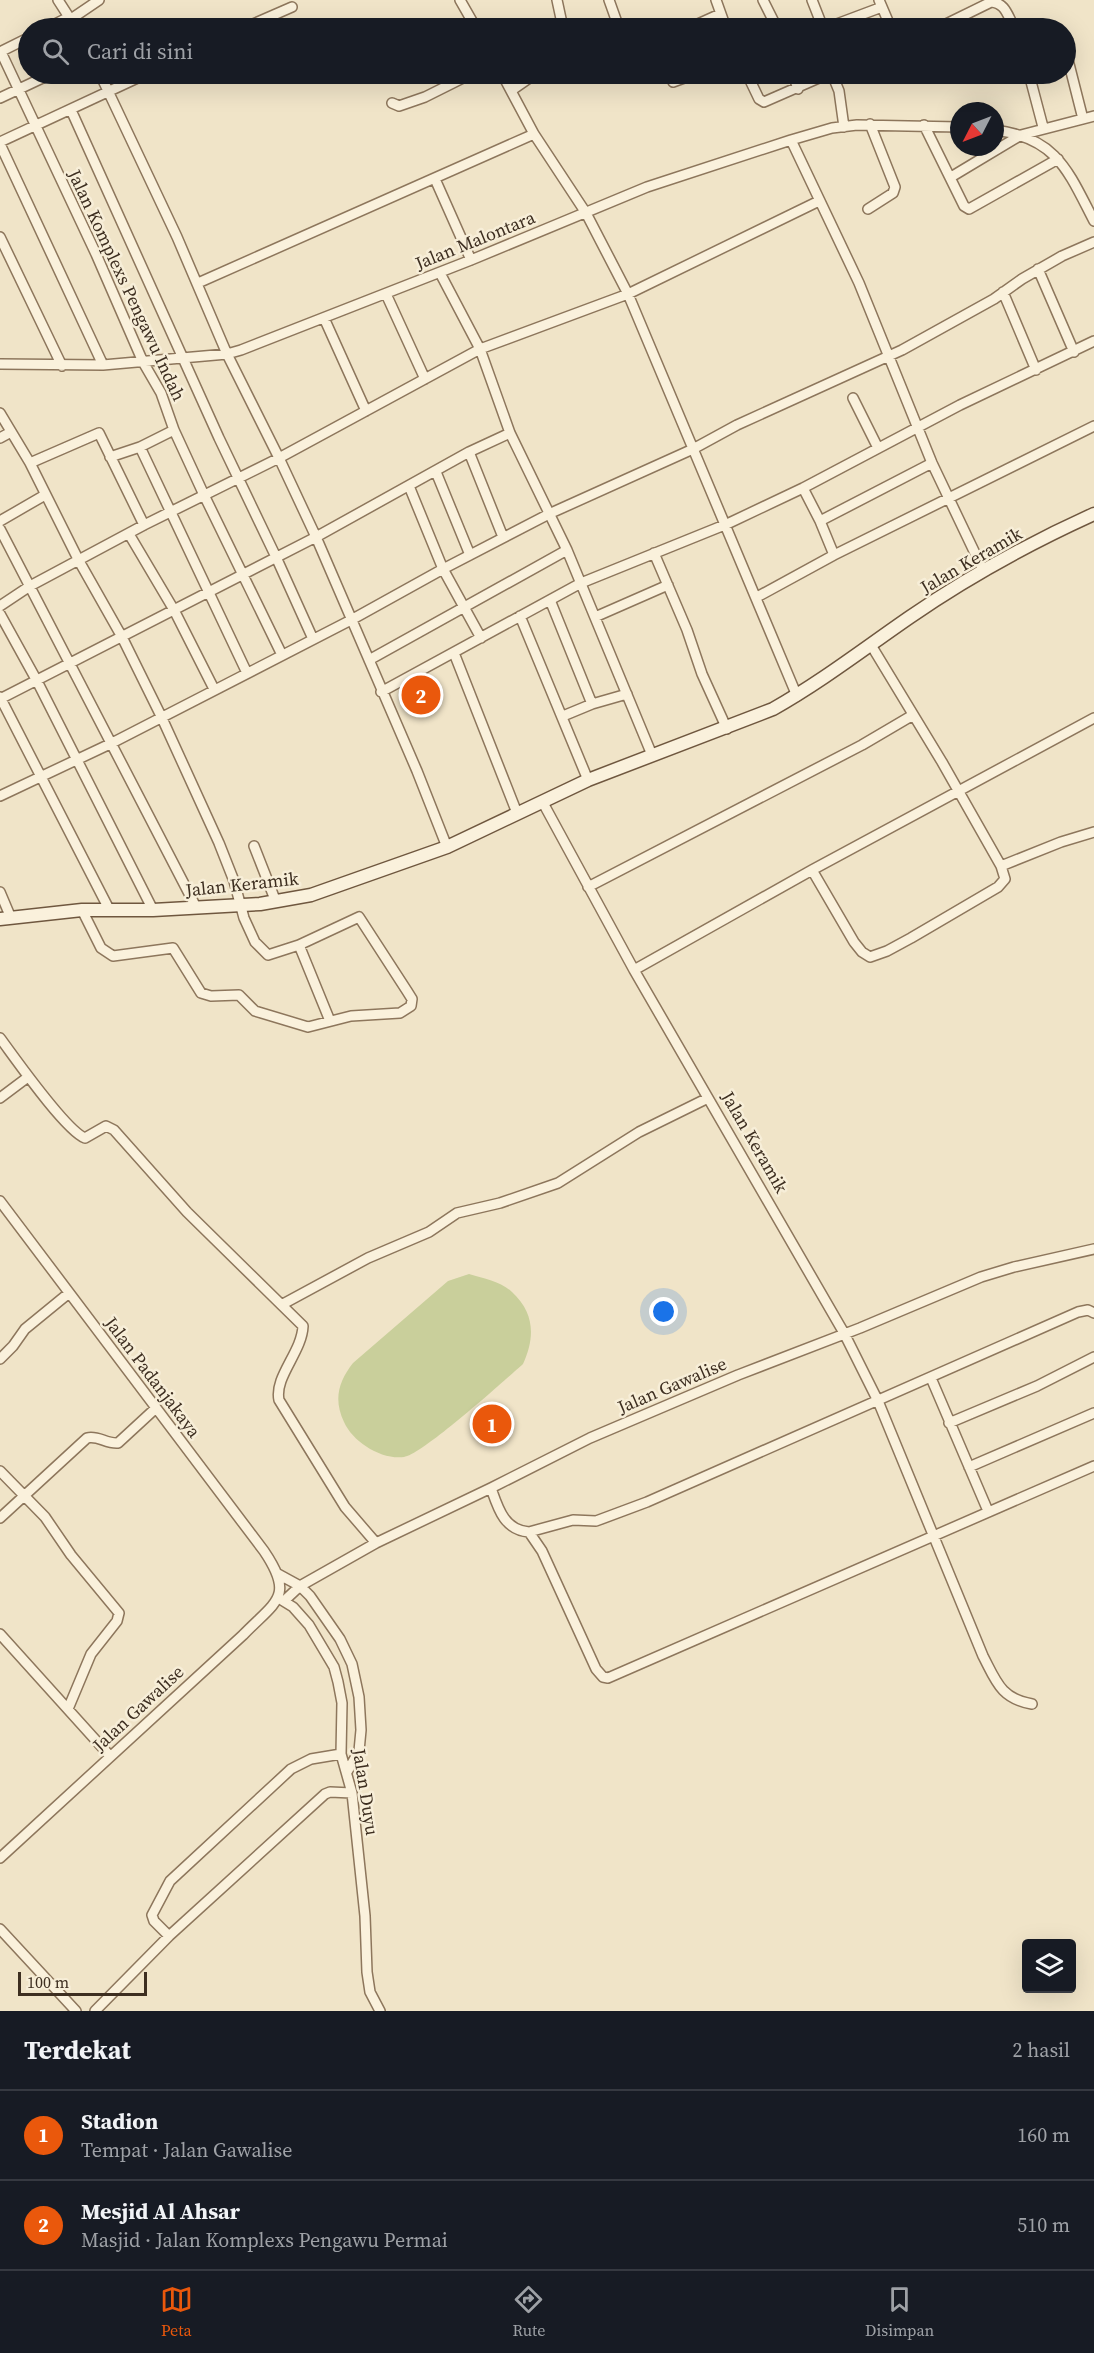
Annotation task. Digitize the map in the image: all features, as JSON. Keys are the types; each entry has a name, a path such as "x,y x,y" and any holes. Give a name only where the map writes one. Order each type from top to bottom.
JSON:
{"street":[{"path":"58,0 70,18 99,0"},
{"path":"460,0 470,18"},
{"path":"557,0 561,18"},
{"path":"609,0 615,18"},
{"path":"716,0 722,18"},
{"path":"763,0 772,18"},
{"path":"812,0 820,18"},
{"path":"959,18 992,2 1004,7 1010,18"},
{"path":"847,18 880,3 887,18"},
{"path":"267,18 292,7"},
{"path":"711,18 720,14"},
{"name":"Jalan Komplexs Pengawu Indah","path":"18,43 0,52 96,254 143,362 161,393 174,430 204,495 282,655"},
{"path":"0,98 30,84"},
{"path":"104,84 198,283 227,354 316,537 417,771 447,848"},
{"path":"102,365 0,143 125,84"},
{"path":"392,103 399,106 426,98 452,84"},
{"path":"508,84 534,134 586,213 628,294 727,524 797,696"},
{"path":"512,90 521,84"},
{"path":"752,84 759,99 764,102 809,84"},
{"path":"796,84 798,89"},
{"path":"834,84 841,100 844,127"},
{"path":"1032,84 1043,128"},
{"path":"1074,84 1083,119"},
{"name":"Jalan Komplexs Pengawu Indah","path":"71,110 219,438 313,639"},
{"path":"951,177 1021,135 1094,116"},
{"path":"868,209 893,193 895,187 870,124"},
{"name":"Jalan Malontara","path":"0,364 102,365 227,354 254,346 440,273 677,176 791,140 844,127 870,124 950,126"},
{"path":"924,125 964,206 969,209 1058,159"},
{"path":"1004,132 1038,141 1058,159 1094,221"},
{"path":"198,283 534,134"},
{"path":"791,140 834,229 890,357 917,428 982,570"},
{"path":"435,179 471,260"},
{"path":"0,606 30,586 144,525 279,458 480,349 628,294 819,201"},
{"path":"0,237 62,366"},
{"path":"0,796 110,744 351,620 443,568 551,513 693,449 737,425 890,357 1038,270 1094,242"},
{"path":"1038,270 1074,352"},
{"path":"440,273 480,349 510,433 551,513 652,755"},
{"path":"1003,292 1036,370"},
{"path":"386,294 425,379"},
{"path":"324,318 366,411"},
{"path":"381,692 581,583 727,524 803,488 960,405 1094,341"},
{"path":"853,398 878,448"},
{"path":"0,413 30,463 161,716 219,843 255,942 268,955 299,945 358,917 412,999 409,1009 400,1013 351,1017 314,1026 302,1026 255,1011 238,995 204,995 198,990 173,948 112,956 101,948 82,910"},
{"path":"757,597 834,555 1094,426"},
{"path":"110,457 140,447 174,430"},
{"path":"0,438 11,432"},
{"path":"30,463 99,433 144,525"},
{"path":"109,909 0,698 316,537 469,452 510,433"},
{"path":"140,447 247,673"},
{"path":"469,452 503,537"},
{"path":"820,521 933,463"},
{"path":"436,472 470,555"},
{"path":"410,486 443,568 481,638"},
{"path":"803,488 834,555"},
{"path":"45,495 0,522 110,744 196,907"},
{"name":"Jalan Keramik","path":"6,918 82,910 153,910 276,902 311,895 447,848 588,780 759,716 797,696 982,570 1094,514"},
{"path":"129,534 174,610 214,689"},
{"path":"369,660 567,550"},
{"path":"654,553 691,639 702,674 727,729"},
{"path":"595,617 668,585"},
{"path":"550,600 592,704"},
{"path":"0,614 37,681 153,910"},
{"path":"520,616 588,780"},
{"path":"812,870 854,942 862,952 870,957 903,943 998,887 1005,879 1001,866 871,645"},
{"path":"454,653 517,813"},
{"path":"563,717 592,704 627,694"},
{"path":"588,887 862,745 913,715"},
{"path":"634,970 812,870 1094,718"},
{"name":"Jalan Keramik","path":"542,801 634,970 844,1333 878,1401 983,1656 998,1684 1012,1700 1032,1704"},
{"path":"1001,866 1061,842 1094,832"},
{"path":"254,846 276,902"},
{"path":"0,892 6,918"},
{"path":"299,945 330,1021"},
{"path":"0,1038 28,1077 74,1130 82,1137 88,1137 106,1126 114,1130 187,1212 283,1304 303,1329 301,1343 279,1386 279,1400 345,1508 376,1543"},
{"path":"0,1098 28,1077"},
{"path":"283,1304 369,1258 429,1232 456,1213 500,1203 558,1183 639,1132 708,1098"},
{"name":"Jalan Padanjakaya","path":"1,1204 264,1551 279,1574"},
{"name":"Jalan Gawalise","path":"0,1858 282,1600 300,1586 376,1543 590,1438 738,1375 860,1328 981,1277 1094,1249"},
{"path":"0,1359 25,1329 69,1293"},
{"path":"491,1488 505,1521 517,1530 528,1532 573,1521 604,1519 1078,1312 1088,1310 1094,1313"},
{"path":"949,1423 1037,1386 1094,1357"},
{"path":"931,1378 988,1511"},
{"path":"0,1518 23,1494 87,1438 93,1437 117,1443 156,1408"},
{"path":"969,1467 1094,1413"},
{"path":"528,1532 542,1551 596,1668 605,1678 781,1604 932,1535 1094,1466"},
{"path":"0,1471 45,1517 75,1561 119,1613 117,1621 91,1654 68,1709"},
{"path":"279,1574 300,1586 318,1606 340,1638 354,1671 359,1697 359,1751 347,1772"},
{"path":"279,1574 282,1600"},
{"name":"Jalan Duyu","path":"282,1600 309,1625 336,1671 342,1703 341,1754 352,1793 365,1916 367,1972 370,1992 380,2011"},
{"path":"0,1634 110,1756"},
{"path":"169,1936 154,1921 152,1915 170,1881 291,1769 310,1759 341,1754"},
{"path":"95,2011 169,1936 327,1792 352,1793"},
{"path":"0,1929 76,2011"}],"green space":[{"path":"469,1274 503,1286 520,1300 525,1308 531,1326 531,1335 523,1364 464,1416 414,1453 404,1457 395,1457 377,1453 361,1443 344,1422 338,1398 344,1377 353,1363 448,1281"}],"place":[{"name":"Mesjid Al Ahsar","path":"421,695"},
{"name":"Stadion","path":"492,1424"}]}
